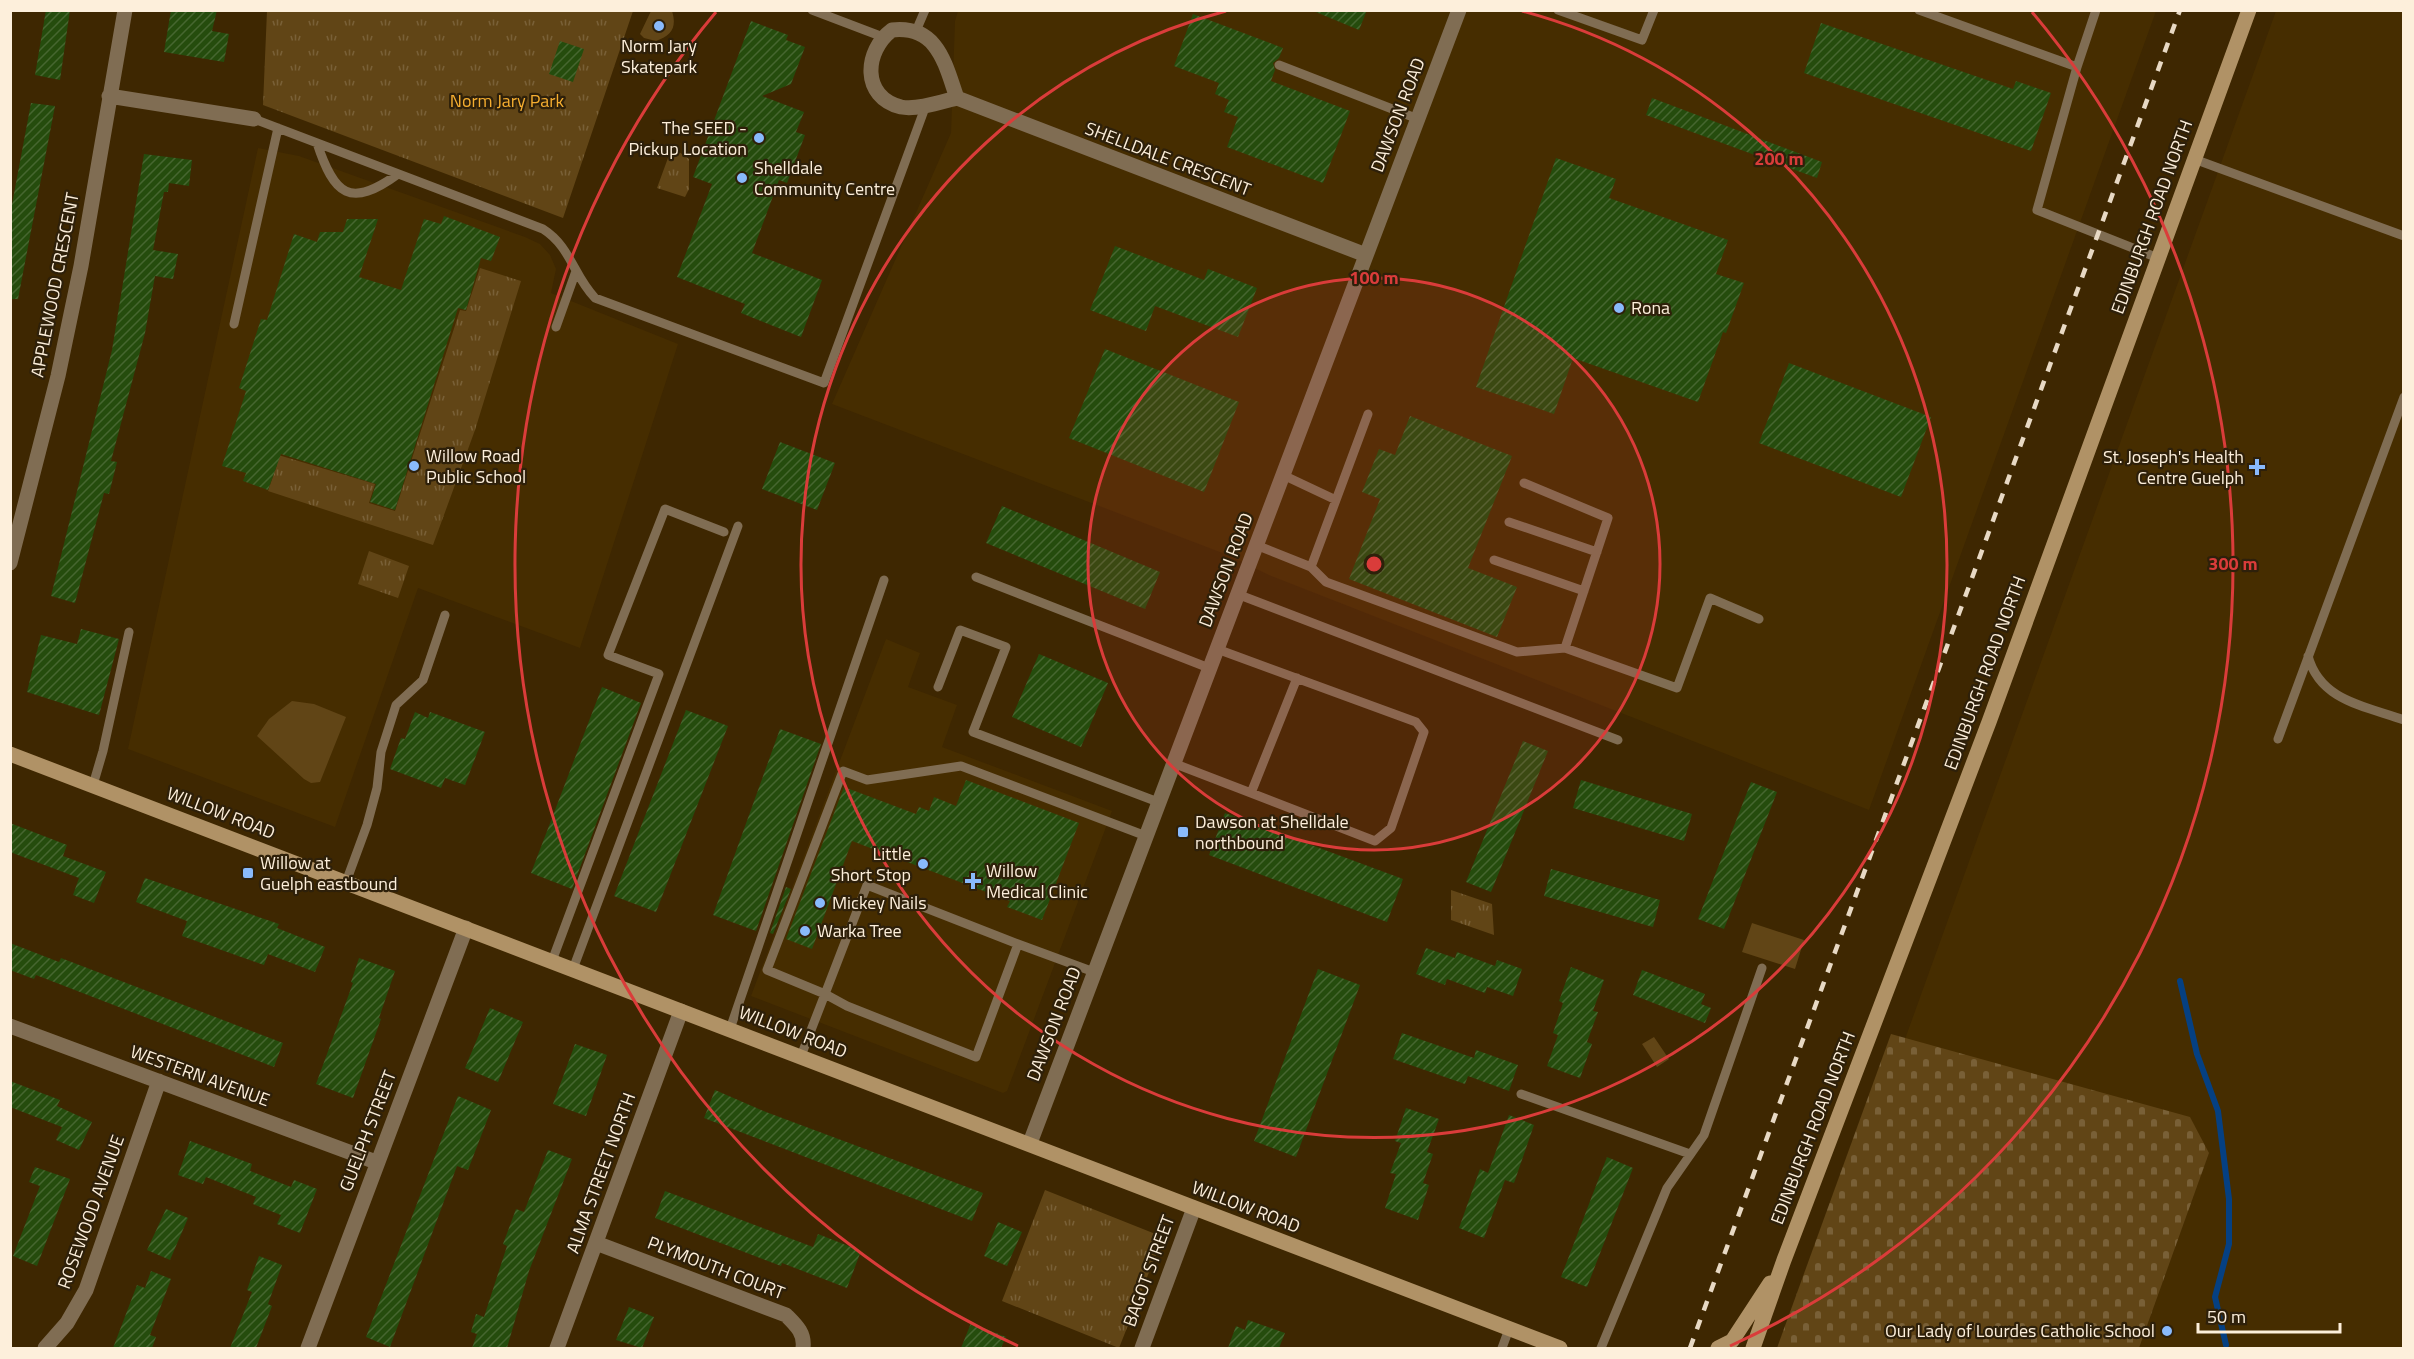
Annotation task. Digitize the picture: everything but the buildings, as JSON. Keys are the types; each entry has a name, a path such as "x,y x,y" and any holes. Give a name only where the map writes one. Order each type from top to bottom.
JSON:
{"main road":[{"name":"EDINBURGH ROAD NORTH","path":"1754,1348 1784,1260 1989,722 2249,10"},
{"name":"WILLOW ROAD","path":"10,754 1560,1348"},
{"path":"1718,1348 1732,1341 1784,1260"}],"street":[{"name":"APPLEWOOD CRESCENT","path":"10,563 58,376 81,267 125,10"},
{"name":"DAWSON ROAD","path":"1030,1143 1459,10"},
{"path":"892,30 916,31 927,37 942,58 957,98 926,105 903,107 881,95 874,85 870,73 872,59 874,49 883,37 892,30"},
{"path":"109,96 254,119"},
{"name":"SHELLDALE CRESCENT","path":"957,98 1366,255"},
{"name":"GUELPH STREET","path":"308,1348 376,1162 466,928"},
{"name":"ALMA STREET NORTH","path":"557,1348 681,1011"},
{"name":"WESTERN AVENUE","path":"10,1026 376,1162"},
{"name":"ROSEWOOD AVENUE","path":"45,1348 67,1323 86,1290 159,1081"},
{"name":"BAGOT STREET","path":"1142,1348 1194,1208"},
{"name":"PLYMOUTH COURT","path":"596,1243 786,1315 798,1327 804,1341 803,1348"}],"lane":[{"path":"812,10 883,37"},
{"path":"916,31 925,10"},
{"path":"1558,10 1642,40 1654,10"},
{"path":"1919,10 2077,67"},
{"path":"2096,10 2077,67 2037,210 2158,258"},
{"path":"1279,65 1418,119"},
{"path":"254,119 543,229 564,245 584,286 595,298 824,382 926,105"},
{"path":"234,324 278,128"},
{"path":"317,143 334,185 348,193 362,193 377,189 398,174"},
{"path":"2194,159 2403,236"},
{"path":"556,327 576,271"},
{"path":"2278,739 2403,397"},
{"path":"1311,567 1368,414"},
{"path":"1283,475 1336,500"},
{"path":"1524,483 1608,518 1565,648"},
{"path":"552,961 659,674 608,655 665,509 724,532"},
{"path":"1509,522 1597,552"},
{"path":"573,969 738,526"},
{"path":"1256,545 1311,567 1326,582 1517,652 1565,648 1677,688 1710,598 1759,619"},
{"path":"1494,560 1584,591"},
{"path":"976,577 1209,668"},
{"path":"730,1029 884,580"},
{"path":"1237,594 1618,740"},
{"path":"346,882 372,806 381,752 396,705 423,680 445,615"},
{"path":"938,687 960,630 1005,647 973,732 1158,802"},
{"path":"93,785 103,752 129,632"},
{"path":"1173,763 1376,841 1391,828 1424,732 1416,722 1217,649"},
{"path":"2308,656 2312,670 2330,692 2403,720"},
{"path":"1251,793 1297,678"},
{"path":"1018,944 976,1057 847,1006 825,994 767,970 843,771 867,780 962,765 1146,836"},
{"path":"801,1056 867,885 1094,972"},
{"path":"1601,1348 1667,1188 1704,1135 1762,968"},
{"path":"1521,1094 1690,1154"},
{"path":"1502,1348 1509,1329"}],"shaded area":[{"path":"958,11 2156,11 1869,810 1269,575 1225,554 832,404 951,133 955,21"},
{"name":"St. Joseph's Health Centre Guelph","path":"2276,11 2403,11 2403,1348 2139,1348 2209,1153 2190,1118 1905,1039"},
{"name":"Willow Road Public School","path":"258,148 299,156 540,244 550,255 556,269 551,293 678,344 580,648 418,588 335,827 128,749"},
{"path":"886,639 920,653 908,687 957,705 942,747 1112,811 1007,1091 1003,1093 751,996"}],"green space":[{"name":"Norm Jary Park","path":"267,11 633,11 563,218 263,105"},
{"name":"Norm Jary Skatepark","path":"651,11 672,11 674,22 669,34 656,41 644,38 640,34"},
{"path":"672,147 689,159 689,189 685,197 657,188"},
{"path":"480,268 521,281 475,430 433,545 268,491 277,465 275,454 375,484 369,503 395,511 460,310 466,311"},
{"path":"369,551 409,566 398,598 358,584"},
{"path":"292,701 314,704 346,717 320,782 311,783 304,779 257,736 269,719"},
{"path":"1451,890 1492,904 1494,935 1451,920"},
{"path":"1752,923 1804,940 1795,969 1742,952"},
{"path":"1891,1034 2190,1117 2209,1153 2139,1348 1777,1348"},
{"path":"1654,1037 1669,1059 1657,1067 1642,1044"},
{"path":"1045,1190 1163,1237 1119,1348 1002,1301"}],"waterway":[{"path":"2180,981 2197,1054 2218,1111 2229,1199 2229,1244 2215,1297 2226,1345"}],"railway":[{"path":"1690,1348 2180,10"}],"place":[{"name":"Norm Jary Skatepark","path":"659,26"},
{"name":"The SEED - Pickup Location","path":"759,138"},
{"name":"Shelldale Community Centre","path":"742,178"},
{"name":"Rona","path":"1619,308"},
{"name":"Willow Road Public School","path":"414,466"},
{"name":"St. Joseph's Health Centre Guelph","path":"2257,467"},
{"name":"Dawson at Shelldale northbound","path":"1183,832"},
{"name":"Little Short Stop","path":"923,864"},
{"name":"Willow at Guelph eastbound","path":"248,873"},
{"name":"Willow Medical Clinic","path":"973,881"},
{"name":"Mickey Nails","path":"820,903"},
{"name":"Warka Tree","path":"805,931"},
{"name":"Our Lady of Lourdes Catholic School","path":"2167,1331"}]}
